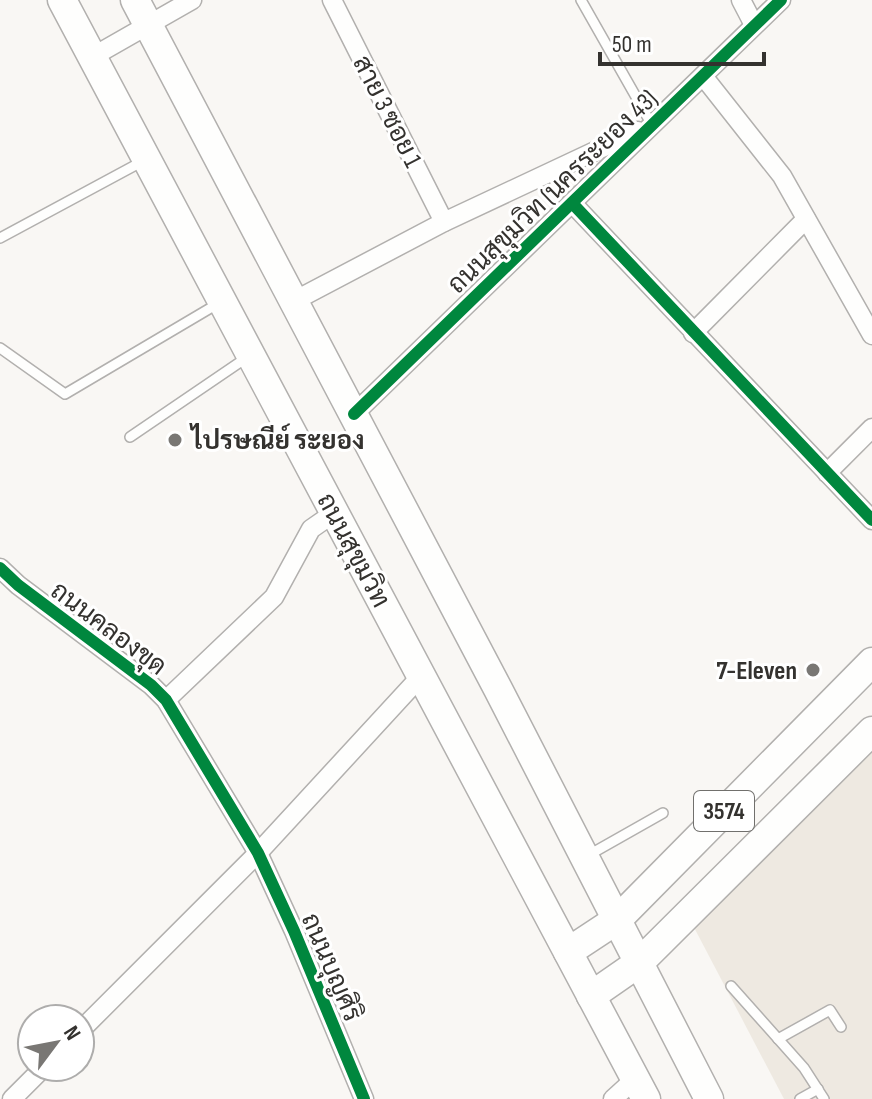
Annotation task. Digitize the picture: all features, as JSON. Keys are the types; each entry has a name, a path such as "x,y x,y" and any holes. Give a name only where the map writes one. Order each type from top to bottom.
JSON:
{"main road":[{"name":"ถนนสุขุมวิท","path":"62,0 641,1089"},
{"path":"141,12 618,919 709,1099"},
{"name":"3574","path":"568,952 618,919 872,662"},
{"name":"3574","path":"591,996 640,962 872,731"}],"street":[{"path":"92,57 141,12 192,0"},
{"name":"สาย 3 ซอย 1","path":"332,0 444,222"},
{"path":"741,0 754,25"},
{"name":"ถนนสุขุมวิท (นครระยอง 43)","path":"354,414 781,0"},
{"path":"703,76 782,176 872,335"},
{"path":"294,301 444,222 652,125"},
{"path":"572,203 872,520"},
{"path":"693,333 806,219"},
{"path":"827,473 872,428"},
{"path":"166,700 274,597 311,529 334,513"},
{"name":"ถนนคลองขุด","path":"0,568 18,585 151,685 166,700 258,853"},
{"path":"96,1015 258,853 421,676"},
{"name":"ถนนบุญศิริ","path":"258,853 364,1099"},
{"path":"12,1099 28,1083"},
{"path":"613,1099 641,1089"}],"lane":[{"path":"581,0 652,125"},
{"path":"0,238 146,159"},
{"path":"0,348 65,394 222,302"},
{"path":"130,437 251,354"},
{"path":"585,858 663,813"},
{"path":"731,986 804,1068 824,1099"},
{"path":"778,1039 830,1010 841,1027"},
{"path":"800,1099 818,1089"}],"shaded area":[{"path":"872,730 872,1099 784,1099 688,916"}],"cycle path":[{"path":"354,414 781,0"},
{"path":"572,203 872,520"},
{"path":"0,568 18,585 151,685 166,700 258,853 364,1099"}],"place":[{"name":"ไปรษณีย์ ระยอง","path":"175,440"},
{"name":"7-Eleven","path":"813,670"}]}
